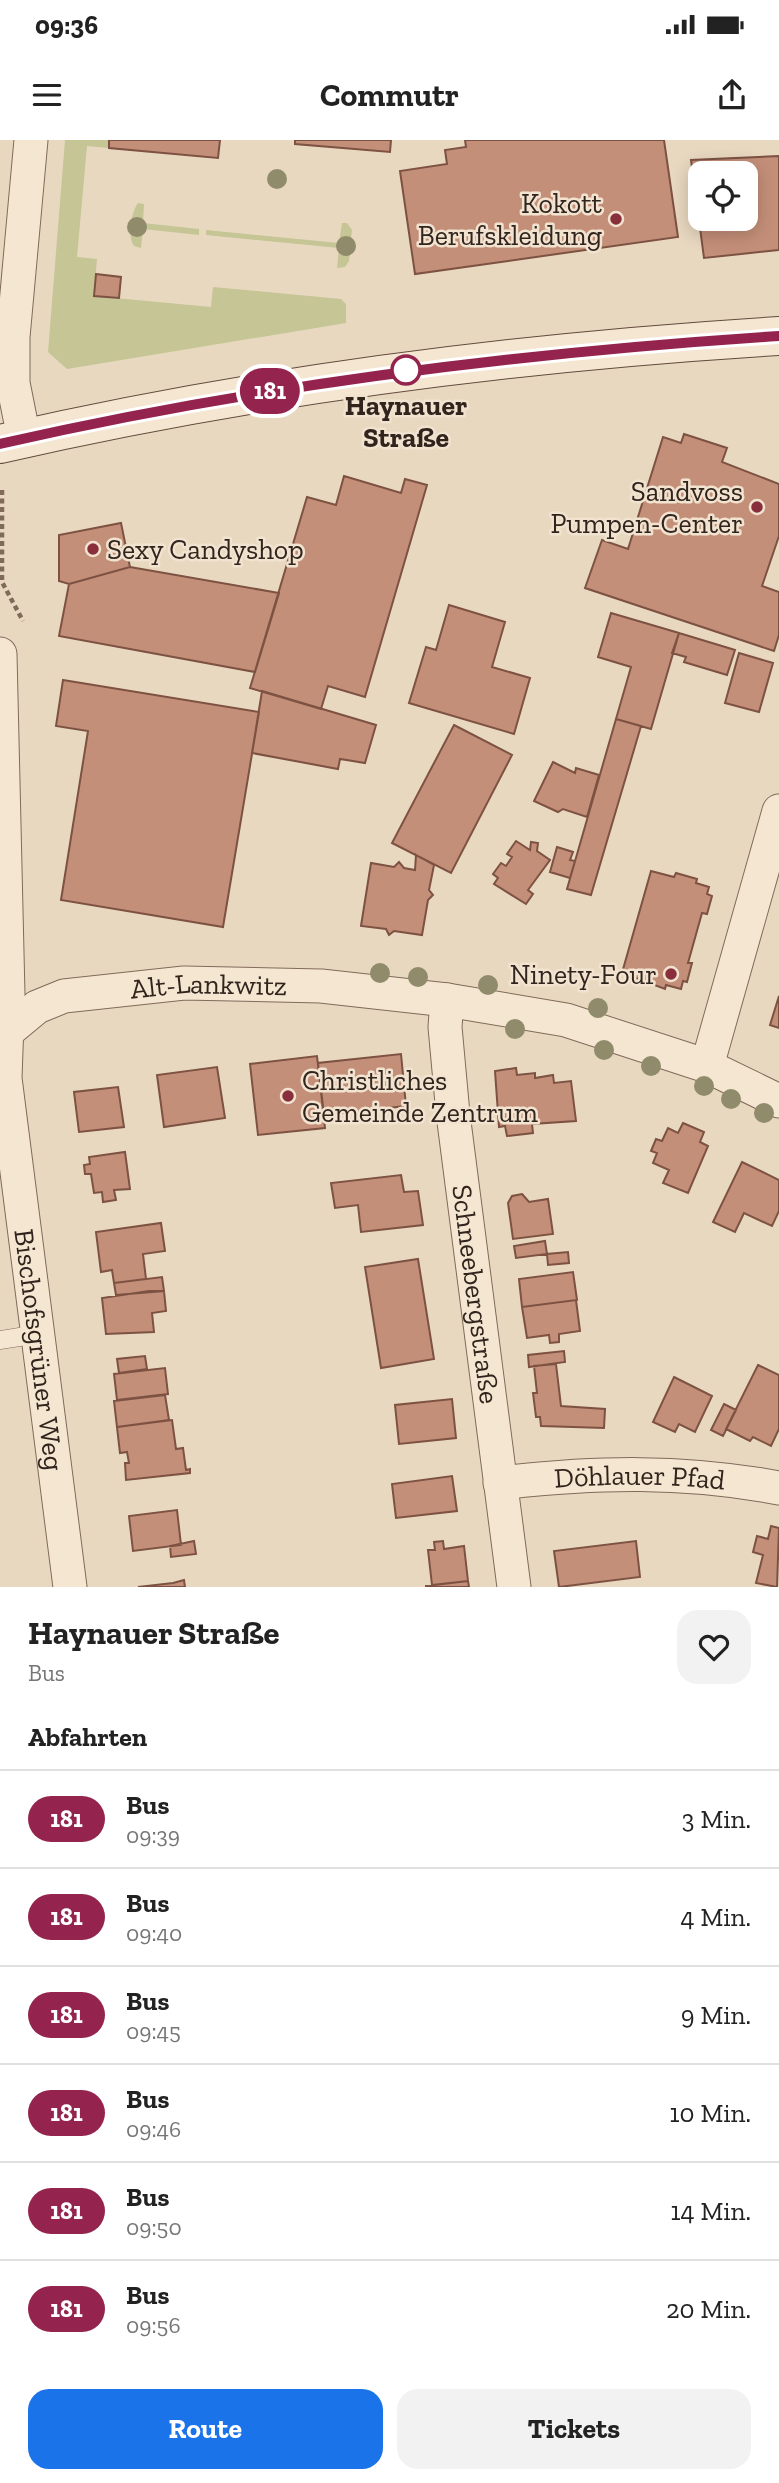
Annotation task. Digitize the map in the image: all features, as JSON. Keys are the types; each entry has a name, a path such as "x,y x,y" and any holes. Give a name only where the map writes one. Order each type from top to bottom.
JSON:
{"main road":[{"path":"12,441 244,395 395,372 639,345 779,336"}],"street":[{"path":"12,441 13,337 32,140"},
{"path":"0,654 3,939 8,1031"},
{"path":"707,1066 779,811"},
{"name":"Alt-Lankwitz","path":"8,1031 37,1007 64,996 184,983 307,985 447,1000 566,1020 707,1066 779,1101"},
{"name":"Schneebergstraße","path":"447,1000 445,1027 453,1114 514,1587"},
{"name":"Bischofsgrüner Weg","path":"8,1031 5,1078 71,1587"},
{"name":"Döhlauer Pfad","path":"500,1483 580,1475 655,1472 723,1478 779,1488"}],"lane":[{"path":"0,1340 38,1334"}],"path":[{"path":"2,490 2,582 23,621"}],"green space":[{"path":"65,140 109,140 109,148 87,146 77,257 97,259 94,296 211,307 213,287 341,299 346,304 346,323 67,369 48,352"},
{"path":"138,203 144,204 143,223 199,229 199,235 143,229 141,248 134,246 131,224"},
{"path":"342,223 347,223 352,230 349,261 345,267 337,268 339,248 206,235 206,230 339,243"}],"building":[{"path":"109,140 220,140 218,158 109,148"},
{"path":"295,140 391,140 390,152 295,144"},
{"path":"465,140 664,140 678,237 415,274 400,171 447,164 445,150 466,147"},
{"path":"779,156 779,250 704,258 700,231 758,231 758,161 691,161"},
{"path":"96,274 121,277 119,298 94,296"},
{"path":"684,434 727,448 722,462 779,484 779,536 762,586 779,592 779,635 774,651 585,588 602,540 628,549 663,437 681,443"},
{"path":"344,476 401,493 405,479 427,485 365,697 328,686 321,709 250,688 307,497 336,505"},
{"name":"Sexy Candyshop","path":"121,523 130,567 69,584 59,581 59,535"},
{"path":"130,567 279,593 255,672 59,636 69,584"},
{"path":"449,605 505,622 492,667 530,678 514,734 409,703 426,647 436,650"},
{"path":"611,613 679,633 651,729 616,719 631,667 598,657"},
{"path":"679,633 735,650 727,675 684,662 686,657 672,653"},
{"path":"739,653 773,663 759,712 725,703"},
{"path":"63,680 259,712 223,927 61,900 88,731 56,726"},
{"path":"262,691 376,725 365,763 340,759 338,769 252,753"},
{"path":"616,719 641,726 591,895 567,889"},
{"path":"454,725 512,755 451,873 392,843"},
{"path":"553,762 575,773 576,768 599,775 587,817 563,809 558,812 534,801"},
{"path":"516,841 530,850 531,842 538,843 537,851 550,860 528,890 533,894 526,904 494,884 498,878 493,874 501,863 506,866 512,857 507,854"},
{"path":"557,847 573,852 570,860 575,861 570,878 550,872"},
{"path":"416,855 434,865 429,890 433,895 428,900 422,935 394,931 389,935 386,929 361,926 371,863 394,867 399,862 404,868 415,870"},
{"path":"651,871 674,877 676,873 697,879 696,883 709,887 707,894 712,896 707,914 702,913 688,963 692,963 687,982 683,981 681,989 666,985 665,989 622,973"},
{"path":"779,996 779,1028 770,1025"},
{"path":"401,1054 406,1106 324,1115 318,1063"},
{"path":"317,1056 325,1128 258,1135 250,1064"},
{"path":"217,1067 225,1118 164,1127 157,1075"},
{"path":"516,1068 517,1075 535,1073 535,1078 553,1075 554,1083 571,1081 576,1121 532,1124 533,1133 507,1136 505,1126 499,1127 495,1071"},
{"path":"118,1087 124,1127 79,1132 74,1092"},
{"path":"683,1123 704,1132 700,1142 708,1146 688,1193 663,1183 669,1170 653,1163 657,1153 651,1151 656,1139 662,1141 668,1128 678,1133"},
{"path":"125,1152 130,1189 114,1190 116,1200 103,1202 102,1192 94,1193 91,1174 85,1174 84,1165 90,1164 89,1157"},
{"path":"742,1162 779,1180 779,1211 772,1226 744,1213 735,1232 713,1222"},
{"path":"401,1175 404,1192 418,1191 423,1225 361,1232 358,1205 335,1208 331,1183"},
{"path":"522,1194 529,1202 548,1199 553,1234 513,1239 508,1203 512,1196"},
{"path":"161,1223 165,1251 143,1254 146,1279 114,1283 112,1270 101,1272 96,1232"},
{"path":"545,1241 547,1254 516,1258 514,1246"},
{"path":"568,1252 569,1263 548,1265 547,1254"},
{"path":"418,1259 434,1359 381,1368 365,1267"},
{"path":"573,1272 577,1300 522,1307 519,1279"},
{"path":"162,1277 164,1291 116,1295 114,1283"},
{"path":"164,1291 166,1311 152,1313 154,1332 106,1334 102,1298"},
{"path":"576,1300 580,1331 559,1334 559,1342 550,1343 549,1335 527,1338 522,1307"},
{"path":"564,1351 565,1362 529,1367 528,1355"},
{"path":"145,1356 147,1369 119,1373 117,1359"},
{"path":"556,1364 561,1406 605,1409 604,1428 541,1426 540,1417 536,1417 533,1393 537,1393 534,1366"},
{"path":"758,1365 779,1375 779,1429 771,1446 753,1437 750,1441 726,1429"},
{"path":"165,1368 168,1394 117,1400 114,1374"},
{"path":"674,1377 712,1396 695,1432 679,1424 675,1432 653,1422"},
{"path":"165,1395 169,1420 117,1427 114,1401"},
{"path":"452,1399 456,1438 399,1444 395,1405"},
{"path":"724,1404 736,1410 723,1436 711,1430"},
{"path":"172,1420 176,1449 183,1448 186,1470 190,1469 190,1473 126,1480 125,1463 129,1463 127,1452 120,1453 117,1427"},
{"path":"452,1476 457,1511 396,1518 392,1484"},
{"path":"177,1510 181,1545 133,1551 129,1516"},
{"path":"771,1526 779,1528 777,1587 756,1583 763,1555 753,1552 757,1536 768,1539"},
{"path":"194,1541 196,1554 171,1557 170,1546"},
{"path":"443,1541 444,1549 464,1546 468,1581 432,1585 428,1550 435,1550 434,1542"},
{"path":"636,1541 640,1577 559,1587 554,1551"},
{"path":"184,1580 185,1587 138,1587 173,1583"},
{"path":"468,1581 469,1587 426,1587 426,1586"}],"bus line":[{"name":"181","path":"0,444 234,397 395,372 652,344 779,336"}],"place":[{"name":"Kokott Berufskleidung","path":"616,219"},
{"name":"Haynauer Straße","path":"406,370"},
{"name":"Sandvoss Pumpen-Center","path":"757,507"},
{"name":"Sexy Candyshop","path":"93,549"},
{"name":"Ninety-Four","path":"671,974"},
{"name":"Christliches Gemeinde Zentrum","path":"288,1096"}]}
